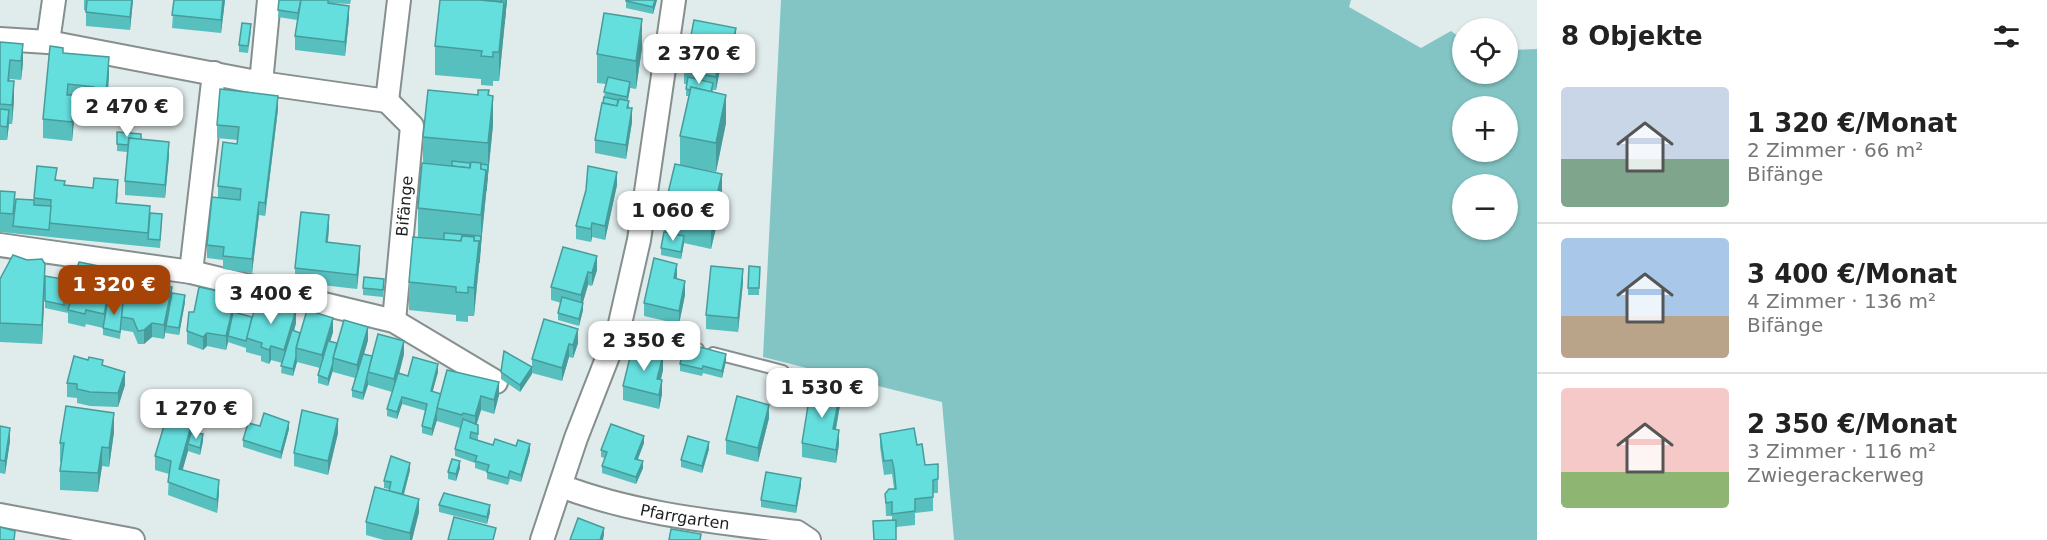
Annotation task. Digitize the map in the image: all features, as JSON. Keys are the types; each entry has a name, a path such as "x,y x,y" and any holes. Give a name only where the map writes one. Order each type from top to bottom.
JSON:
{"street":[{"path":"48,42 54,0"},
{"path":"261,82 270,0"},
{"path":"0,39 48,42 261,82 387,101 399,0"},
{"path":"542,540 576,438 619,328 639,240 674,0"},
{"path":"191,272 214,73"},
{"name":"Bifänge","path":"387,101 412,126 394,321"},
{"path":"0,245 191,272 394,321 496,382"},
{"name":"Pfarrgarten","path":"561,486 602,502 688,518 797,532 809,540"},
{"path":"0,515 133,540"}],"lane":[{"path":"619,328 783,371"}],"shaded area":[{"path":"781,0 1351,0 1349,7 1421,48 1452,32 1452,84 1518,84 1518,50 1537,49 1537,540 954,540 942,402 763,357"}],"building":[{"path":"87,0 132,0 130,17 86,12"},
{"path":"174,0 223,0 221,20 172,15"},
{"path":"279,0 301,0 298,13 278,10"},
{"path":"301,0 328,0 328,3 349,6 345,42 295,36"},
{"path":"440,0 504,2 499,52 493,52 493,57 481,56 482,51 435,46"},
{"path":"501,0 506,0 504,24 504,2"},
{"path":"626,0 655,0 653,7"},
{"path":"604,13 642,19 636,61 597,54"},
{"path":"694,20 736,28 732,47 722,45 716,77 684,71"},
{"path":"242,23 251,24 248,46 239,45"},
{"path":"0,42 23,44 21,61 10,60 8,81 14,81 12,105 0,104"},
{"path":"50,46 63,48 63,53 109,57 106,94 94,93 94,87 68,84 67,95 75,95 72,122 43,119"},
{"path":"608,77 630,82 627,97 604,92"},
{"path":"688,77 713,83 711,92 691,87 690,90 686,89"},
{"path":"691,87 726,95 716,143 680,136"},
{"path":"220,89 278,96 265,203 259,202 252,259 223,256 224,247 207,245 212,197 240,200 241,189 218,186 223,142 237,144 239,127 217,125"},
{"path":"428,90 478,95 478,90 489,90 488,95 493,96 488,143 423,137"},
{"path":"604,97 618,100 617,106 603,103"},
{"path":"619,99 629,101 627,108 632,108 626,145 595,140 602,103 617,106"},
{"path":"0,109 9,110 7,127 0,126"},
{"path":"117,132 141,134 141,140 129,138 128,145 117,144"},
{"path":"129,138 169,142 165,185 125,181"},
{"path":"452,161 470,163 470,168 452,166"},
{"path":"471,162 481,163 481,169 486,170 481,215 418,208 422,163 470,168"},
{"path":"481,164 488,165 486,191 486,170 481,169"},
{"path":"675,164 722,174 711,220 664,210"},
{"path":"37,166 57,168 55,180 65,181 64,185 93,188 94,178 118,180 116,203 150,206 148,233 49,223 51,200 34,198"},
{"path":"588,166 617,172 605,226 592,223 591,229 576,226 586,190"},
{"path":"0,191 15,192 13,214 0,213"},
{"path":"16,199 34,200 34,205 51,206 49,230 13,226"},
{"path":"301,212 329,215 326,242 360,246 357,275 295,268"},
{"path":"150,213 162,214 160,240 148,239"},
{"path":"664,232 684,236 681,252 661,248"},
{"path":"444,233 481,236 479,263 479,241 474,241 474,237 462,236 461,241 444,240"},
{"path":"462,236 474,237 474,241 479,241 474,288 468,287 468,293 456,292 456,287 409,282 413,237 461,241"},
{"path":"563,247 597,256 592,273 588,272 581,295 551,287"},
{"path":"13,255 27,260 42,259 45,264 42,325 0,323 0,279"},
{"path":"654,258 677,264 674,278 685,281 679,311 644,303"},
{"path":"79,262 114,269 104,314 86,310 85,314 68,310 71,300 64,298 70,274 75,275"},
{"path":"711,266 743,269 738,318 706,315"},
{"path":"749,266 760,267 759,288 748,288"},
{"path":"45,276 68,280 64,305 45,301"},
{"path":"143,276 159,279 159,284 172,287 164,325 152,323 144,330 138,331 133,319 121,317 126,278 141,281"},
{"path":"364,277 384,279 383,290 363,288"},
{"path":"199,287 236,295 226,336 207,333 203,337 187,331 189,312 194,312"},
{"path":"172,293 185,295 179,328 166,326"},
{"path":"562,297 583,303 579,319 558,313"},
{"path":"258,298 296,310 284,350 271,346 269,350 261,347 262,343 246,338"},
{"path":"108,300 123,302 120,332 103,328"},
{"path":"307,310 333,318 322,355 296,348"},
{"path":"233,312 252,317 246,341 228,336"},
{"path":"544,319 578,329 573,345 569,344 562,368 532,359"},
{"path":"344,320 368,327 357,365 333,358"},
{"path":"292,330 300,333 293,369 281,366"},
{"path":"378,334 404,341 394,379 368,372"},
{"path":"328,341 337,343 328,379 318,375"},
{"path":"685,343 726,354 722,371 703,366 702,369 680,364"},
{"path":"632,349 663,356 657,379 662,380 659,395 623,386"},
{"path":"504,351 532,367 520,385 501,372"},
{"path":"363,354 372,356 363,393 352,390"},
{"path":"74,356 88,360 89,357 103,360 102,365 125,372 118,393 90,392 77,389 77,384 67,383"},
{"path":"413,357 438,364 431,391 441,394 432,429 422,426 427,404 402,397 397,412 387,409 398,373 408,376"},
{"path":"447,370 499,382 494,400 481,396 475,416 437,408"},
{"path":"811,387 840,392 833,429 839,430 836,450 802,443"},
{"path":"737,396 769,405 758,448 726,440"},
{"path":"66,406 114,413 109,448 102,447 98,473 60,471 64,443 60,443"},
{"path":"302,410 338,419 328,461 294,453"},
{"path":"264,413 289,422 281,452 243,440 248,423 260,426"},
{"path":"166,419 191,426 179,469 219,480 217,500 168,482 171,461 155,456"},
{"path":"463,419 478,425 478,434 471,432 470,438 493,445 495,439 516,446 518,440 530,444 521,475 510,471 508,478 487,472 489,465 475,461 477,456 455,449"},
{"path":"611,424 644,436 635,459 643,461 636,477 602,466 607,452 601,450"},
{"path":"0,426 10,428 5,461 0,460"},
{"path":"914,428 917,445 922,444 925,465 938,464 938,479 933,480 933,497 915,499 915,511 892,514 892,502 886,503 885,494 889,489 896,489 894,469 892,460 884,461 880,434"},
{"path":"191,433 203,434 200,448 188,444"},
{"path":"688,436 709,442 702,466 681,460"},
{"path":"391,456 410,463 402,494 389,491 391,482 384,481"},
{"path":"452,459 460,461 456,474 448,472"},
{"path":"766,472 801,478 796,506 761,500"},
{"path":"375,487 419,499 410,533 366,522"},
{"path":"444,493 490,505 487,517 439,505"},
{"path":"454,517 496,528 493,540 448,540"},
{"path":"578,518 604,528 600,540 570,540"},
{"path":"896,520 896,540 874,540 873,521"},
{"path":"0,527 15,531 14,540 0,540"},
{"path":"671,529 701,534 700,540 669,540"}]}
